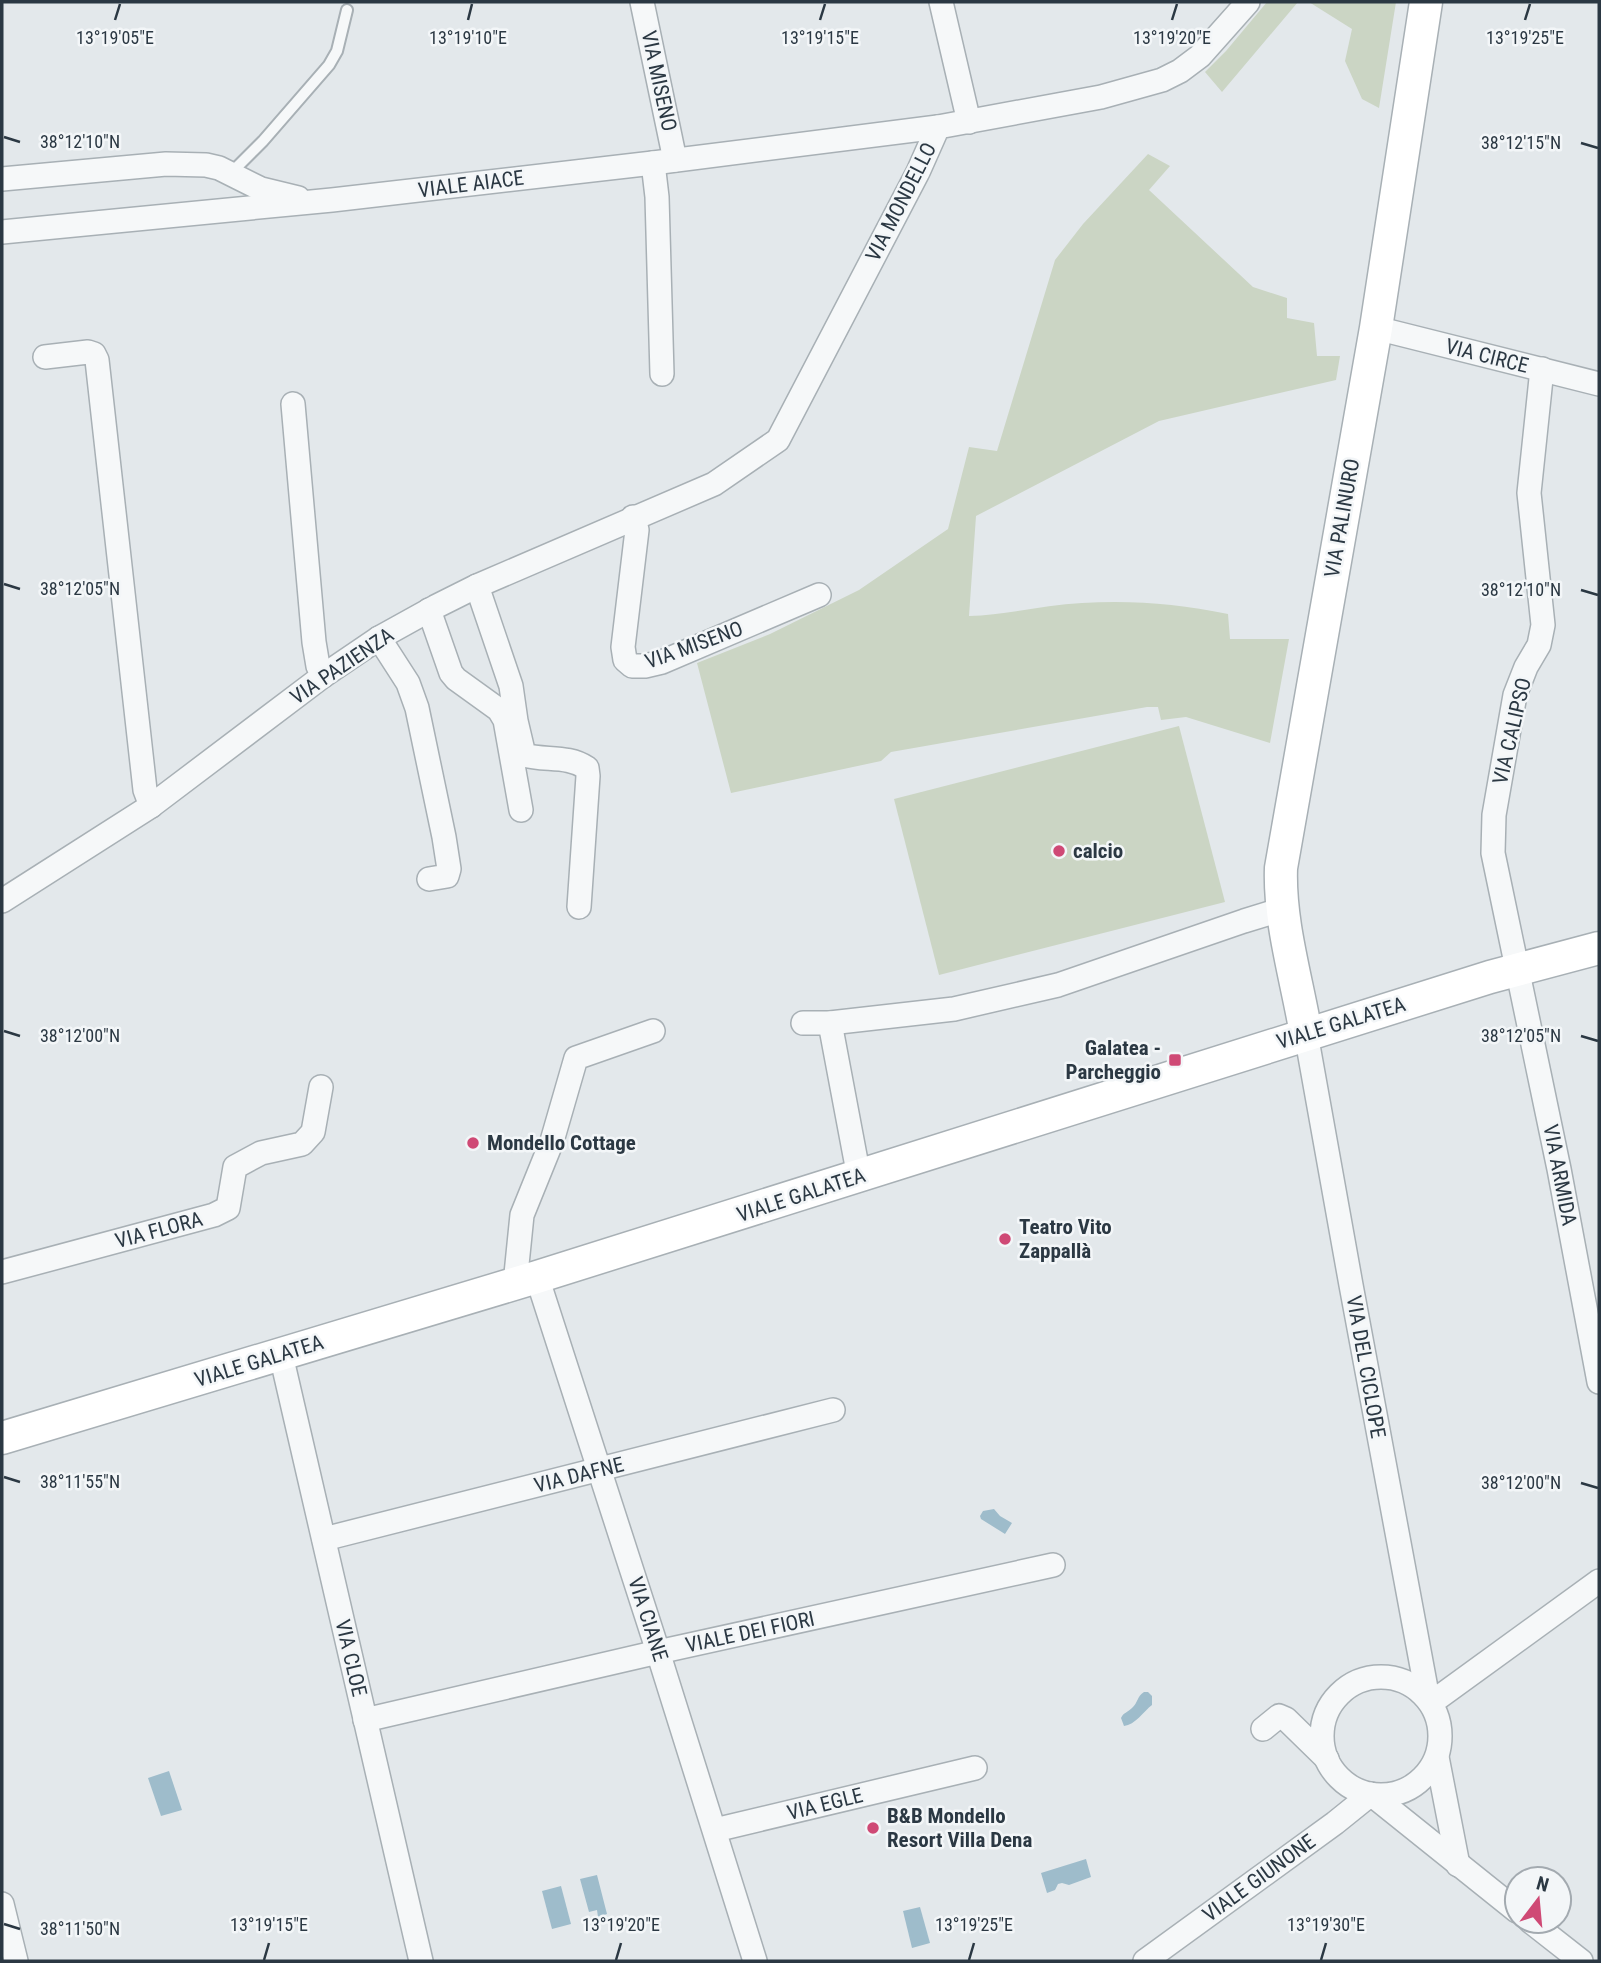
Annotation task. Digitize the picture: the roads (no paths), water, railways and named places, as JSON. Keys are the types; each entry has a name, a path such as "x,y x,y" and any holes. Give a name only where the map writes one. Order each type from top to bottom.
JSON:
{"main road":[{"name":"VIA PALINURO","path":"1306,1034 1283,909 1281,868 1376,328 1426,2"},
{"name":"VIALE GALATEA","path":"2,1438 526,1281 1517,969 1599,948"}],"street":[{"name":"VIA MISENO","path":"642,2 664,162 657,197 662,374"},
{"path":"941,2 969,122"},
{"name":"VIA MONDELLO","path":"714,484 778,440 939,127 1101,97 1162,80 1200,56 1248,2"},
{"name":"VIALE AIACE","path":"2,232 332,200 939,127"},
{"path":"2,179 188,163 206,164 279,195 332,200"},
{"name":"VIA CIRCE","path":"1376,328 1599,384"},
{"path":"44,357 88,352 94,354 97,360 145,790 150,806"},
{"name":"VIA CALIPSO","path":"1517,969 1496,869 1493,835 1494,815 1516,695 1526,667 1539,645 1543,625 1529,493 1542,369"},
{"path":"293,404 314,642 318,666 323,676"},
{"name":"VIA PAZIENZA","path":"2,901 150,806 323,676 379,638 478,586 714,484"},
{"name":"VIA MISENO","path":"634,517 637,530 623,647 625,660 632,666 645,667 662,662 819,595"},
{"path":"478,586 511,686 524,755 561,759 579,763 587,768 579,907"},
{"path":"429,610 451,673 456,680 499,710 505,720 521,810"},
{"path":"379,638 408,683 426,748 449,869 447,876 429,880"},
{"path":"803,1023 830,1023 954,1009 1058,985 1283,909"},
{"name":"VIA ARMIDA","path":"1517,969 1559,1169 1599,1382"},
{"path":"830,1023 859,1177"},
{"path":"526,1281 522,1215 552,1141 576,1058 653,1031"},
{"name":"VIA DEL CICLOPE","path":"1306,1034 1353,1299 1430,1701"},
{"name":"VIA FLORA","path":"2,1272 214,1215 228,1208 235,1167 261,1153 302,1144 313,1132 321,1087"},
{"name":"VIA CIANE","path":"526,1281 599,1470 755,1961"},
{"name":"VIA CLOE","path":"281,1355 421,1961"},
{"name":"VIA DAFNE","path":"324,1539 833,1410"},
{"name":"VIALE DEI FIORI","path":"365,1720 1053,1565"},
{"path":"1430,1701 1599,1581"},
{"path":"1437,1758 1421,1779 1398,1792 1385,1795 1357,1790 1334,1772 1327,1759 1322,1743 1328,1710 1338,1696 1351,1685 1366,1678 1384,1676 1400,1679 1416,1687 1430,1701 1438,1716 1440,1744 1437,1758 1458,1865"},
{"path":"1263,1729 1279,1716 1286,1719 1327,1759"},
{"name":"VIA EGLE","path":"715,1830 975,1768"},
{"path":"1371,1794 1503,1900"},
{"name":"VIALE GIUNONE","path":"1145,1961 1371,1794"},
{"path":"2,1904 16,1961"},
{"path":"1548,1935 1581,1961"}],"lane":[{"path":"230,174 263,141 329,65 337,51 347,10"}],"water":[{"path":"994,1509 1012,1523 1005,1534 981,1519 983,1511"},
{"path":"1144,1692 1152,1696 1152,1705 1136,1720 1124,1726 1122,1716"},
{"path":"169,1771 182,1810 161,1816 148,1778"},
{"path":"1086,1859 1091,1877 1069,1885 1058,1884 1055,1890 1047,1893 1041,1873"},
{"path":"597,1875 607,1914 598,1917 597,1910 589,1912 580,1879"},
{"path":"561,1886 571,1924 552,1929 542,1891"},
{"path":"920,1907 930,1943 912,1948 903,1911"}],"place":[{"name":"calcio","path":"1059,851"},
{"name":"Galatea - Parcheggio","path":"1175,1060"},
{"name":"Mondello Cottage","path":"473,1143"},
{"name":"Teatro Vito Zappallà","path":"1005,1239"},
{"name":"B&B Mondello Resort Villa Dena","path":"873,1828"}]}
